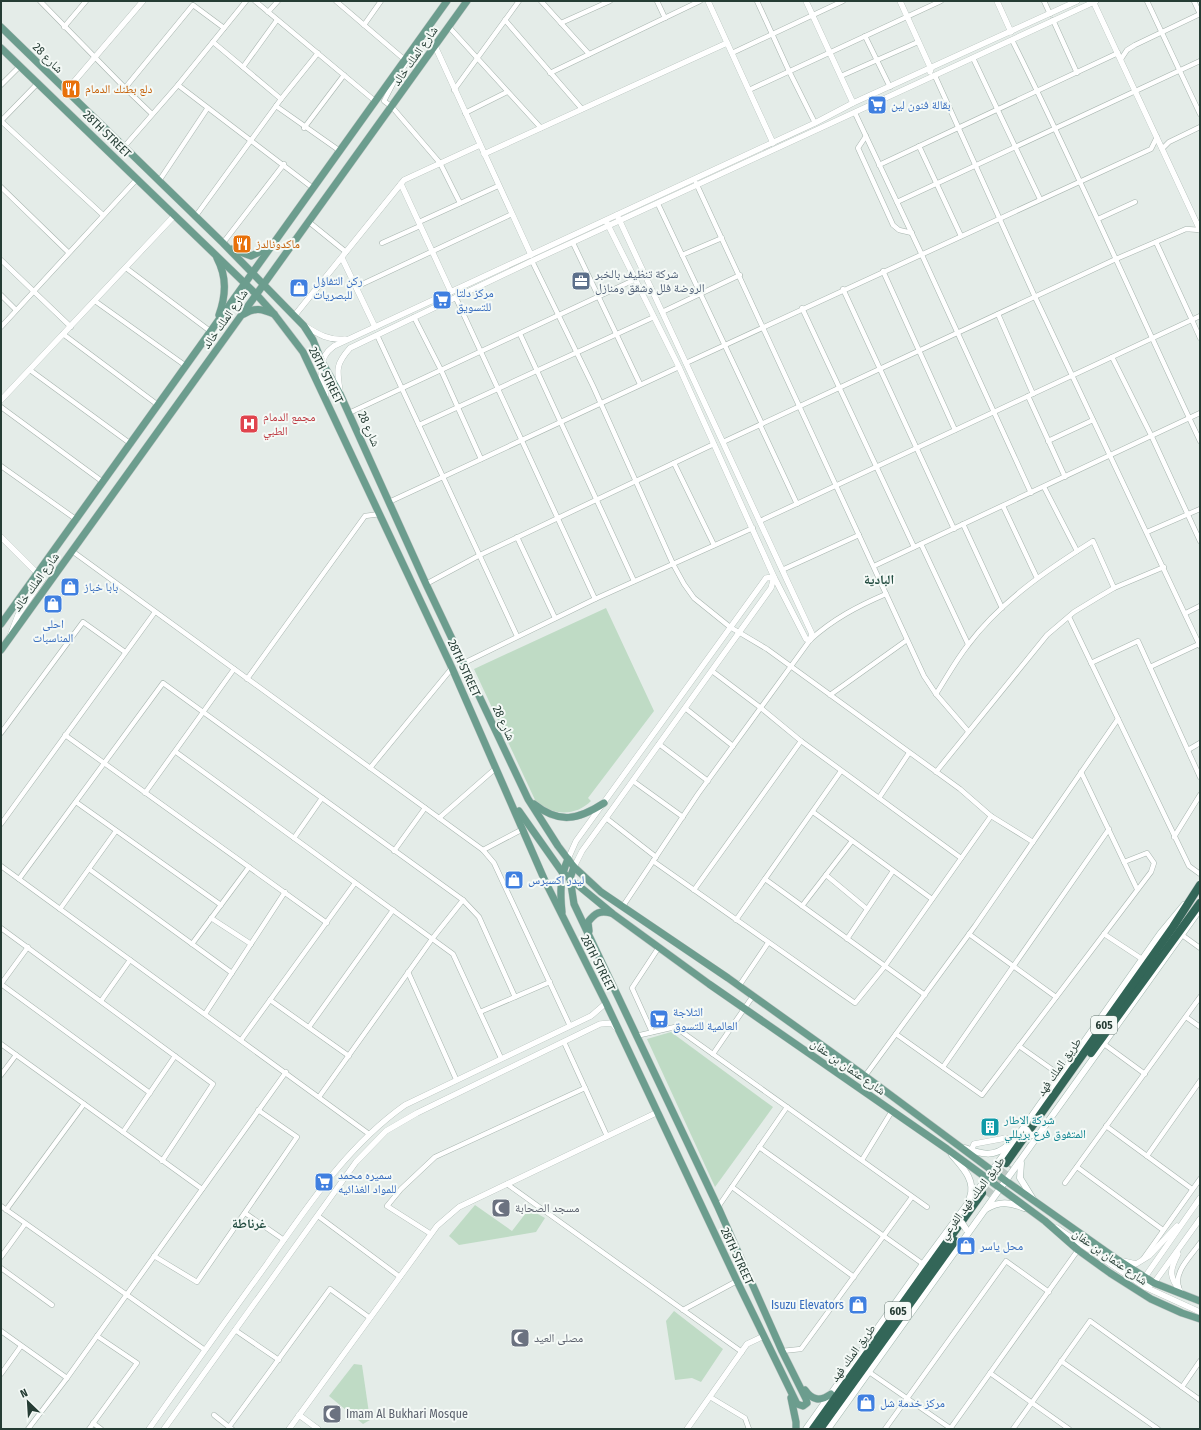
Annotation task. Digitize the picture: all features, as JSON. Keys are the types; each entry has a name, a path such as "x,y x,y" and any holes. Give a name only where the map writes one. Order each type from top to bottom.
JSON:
{"highway":[{"name":"طريق الملك فهد","path":"1198,888 1173,927 1008,1164 1200,903"},
{"name":"طريق الملك فهد","path":"813,1429 984,1194 935,1269 820,1429"}],"main road":[{"name":"شارع الملك خالد","path":"2,619 38,574 77,520 210,331 447,1"},
{"name":"شارع الملك خالد","path":"1,650 467,1"},
{"name":"شارع 28","path":"1,27 253,272 296,315 304,326 313,340 322,362 349,413 426,584 528,799 568,859"},
{"name":"28TH STREET","path":"1,48 138,179 174,216 245,282 274,314 303,352 328,401 452,668 562,916 606,1003 737,1282 787,1383"},
{"path":"224,244 239,253 251,256 262,253 273,245"},
{"path":"212,251 222,267 225,280 225,293 216,324"},
{"path":"274,270 270,278 276,296"},
{"path":"242,315 252,309 260,308 274,314"},
{"path":"528,799 540,809 559,817 576,818 591,812 604,803"},
{"name":"شارع عثمان بن عفان","path":"511,800 562,872 613,914 743,1008 947,1149 1045,1221 1078,1250 1146,1296 1182,1313 1200,1319"},
{"path":"562,916 560,894 562,872 568,859"},
{"name":"شارع عثمان بن عفان","path":"568,859 574,867 601,892 739,986 865,1076 1006,1181 1118,1260 1154,1283 1200,1301"},
{"path":"570,878 574,867"},
{"name":"28TH STREET","path":"570,878 574,904 718,1207 782,1352 796,1378"},
{"name":"طريق الملك فهد الفرعي","path":"806,1429 923,1264 1026,1126 1142,959 1166,926 1198,888"},
{"name":"طريق الملك فهد الفرعي","path":"828,1429 966,1232 1006,1181 1200,908"},
{"path":"590,939 588,922 594,914 603,911 613,914"},
{"path":"1026,1126 1030,1135 1041,1132"},
{"path":"962,1147 984,1155 991,1155 1002,1150 1019,1134"},
{"path":"947,1149 970,1178 972,1190 967,1204"},
{"path":"1023,1157 1019,1170 1020,1178 1036,1202"},
{"path":"983,1211 1002,1203 1013,1203 1028,1209"},
{"path":"954,1224 962,1223 966,1232"},
{"path":"796,1378 812,1398 819,1399 831,1394"},
{"path":"787,1383 797,1404 803,1406 807,1401 796,1378"},
{"path":"787,1383 795,1414 796,1429"}],"street":[{"path":"40,1 94,58 152,114"},
{"path":"64,27 86,1"},
{"path":"66,91 143,1"},
{"path":"124,148 178,85 246,1"},
{"path":"255,1 375,101"},
{"path":"268,12 278,1"},
{"path":"336,1 405,60"},
{"path":"364,25 381,1"},
{"path":"454,90 519,1"},
{"path":"541,1 589,54"},
{"path":"561,23 610,1"},
{"path":"657,1 665,18"},
{"path":"550,73 700,1"},
{"path":"708,1 773,143"},
{"path":"757,1 815,123"},
{"path":"806,1 828,52 853,103"},
{"path":"732,53 842,1"},
{"path":"900,1 931,69 929,76 920,83"},
{"path":"749,90 828,52 941,1"},
{"path":"997,1 1011,32"},
{"path":"1044,1 1050,14"},
{"path":"340,394 337,375 339,360 350,348 456,298 617,215 773,143 853,103 931,69 1077,1"},
{"path":"328,401 321,379 322,362 326,352 334,346 451,292 609,227 1094,1 1122,59 1134,90 1162,149 1198,220 1200,230 1186,229 1116,258 723,442"},
{"path":"1147,1 1200,114"},
{"path":"1122,59 1127,50 1200,14 1194,1"},
{"path":"124,88 193,5 224,28"},
{"path":"243,67 277,20"},
{"path":"505,20 582,109"},
{"path":"1053,20 1077,73"},
{"path":"449,27 506,92 541,128"},
{"path":"865,36 890,87"},
{"path":"1012,40 1038,91 1200,441"},
{"path":"212,42 281,99"},
{"path":"484,154 727,42"},
{"path":"841,76 918,42"},
{"path":"417,43 414,53 392,84 384,101 392,107 440,163 460,203"},
{"path":"435,46 498,186 600,403 673,564 694,598 730,627 791,666 936,772 991,816 1033,842"},
{"path":"195,217 281,99 318,53"},
{"path":"879,165 1118,53"},
{"path":"973,58 1040,199"},
{"path":"897,202 1055,129 1134,90 1200,61"},
{"path":"1,85 20,66"},
{"path":"304,128 344,76"},
{"path":"935,76 1035,297 1200,645 1150,667"},
{"path":"38,83 1,121 103,215"},
{"path":"178,85 207,109 284,164 313,188"},
{"path":"465,112 506,92"},
{"path":"276,106 304,128 340,151"},
{"path":"159,181 207,109"},
{"path":"854,113 912,233 1031,493"},
{"path":"1162,149 1170,142 1200,127"},
{"path":"866,136 858,148 893,225 899,230 912,233"},
{"path":"686,363 921,253 1151,149 1157,138"},
{"path":"296,315 404,180 480,145"},
{"path":"919,146 961,236"},
{"path":"224,244 284,164"},
{"path":"1,327 68,252 138,179"},
{"path":"695,179 924,676 936,694 968,731"},
{"path":"401,184 451,292"},
{"path":"382,243 460,203 498,186"},
{"path":"1,187 68,252"},
{"path":"1098,219 1135,202"},
{"path":"658,204 797,504"},
{"path":"356,287 432,250 512,214"},
{"path":"617,215 812,634 810,640"},
{"path":"1,400 174,216"},
{"path":"606,221 679,367 774,577 806,639 810,640"},
{"path":"309,222 346,252"},
{"path":"683,256 723,239"},
{"path":"1156,242 1200,338"},
{"path":"573,243 640,384"},
{"path":"342,258 375,327"},
{"path":"1,260 71,327"},
{"path":"126,268 210,331"},
{"path":"883,271 955,430"},
{"path":"662,312 740,275"},
{"path":"349,413 636,279"},
{"path":"843,289 954,529"},
{"path":"1,295 16,310"},
{"path":"456,298 595,599"},
{"path":"95,301 186,366"},
{"path":"802,308 914,547"},
{"path":"998,314 1033,394"},
{"path":"760,522 1200,316"},
{"path":"414,317 441,370 481,459"},
{"path":"419,425 536,372 576,352 654,318"},
{"path":"304,326 319,335 334,340 351,338"},
{"path":"64,334 158,405"},
{"path":"520,334 536,372 561,421 634,581"},
{"path":"377,335 517,636"},
{"path":"1112,356 1152,436 1200,541"},
{"path":"389,502 679,367"},
{"path":"30,370 131,444"},
{"path":"1028,396 1065,477"},
{"path":"1,407 104,482"},
{"path":"874,566 1200,413"},
{"path":"1048,441 1093,420"},
{"path":"426,584 517,537 714,444"},
{"path":"674,463 714,545"},
{"path":"1,466 77,520"},
{"path":"1044,487 1077,551"},
{"path":"1003,506 1037,578"},
{"path":"1147,532 1200,509"},
{"path":"247,679 365,516 380,514"},
{"path":"963,524 1002,608"},
{"path":"464,662 595,599 753,528"},
{"path":"782,570 859,535"},
{"path":"1,537 42,577 42,581 18,615 9,639"},
{"path":"517,537 556,618"},
{"path":"936,694 968,644 1002,608 1037,578 1077,551 1093,542 1114,588"},
{"path":"921,544 968,644"},
{"path":"72,551 483,850 494,863 570,1026"},
{"path":"936,772 1047,635 1068,617 1114,588 1164,567"},
{"path":"568,859 576,841 730,627 766,578 774,577"},
{"path":"574,867 582,851 771,588 774,577"},
{"path":"623,906 708,780 810,640 823,628 853,609 886,594"},
{"path":"1186,613 1200,606"},
{"path":"1,824 155,612"},
{"path":"1068,617 1174,837 1189,866 1200,874"},
{"path":"1,733 83,622 125,652"},
{"path":"830,695 907,640"},
{"path":"1091,663 1138,641 1200,777"},
{"path":"370,768 452,668"},
{"path":"145,793 176,752 202,711 234,669"},
{"path":"712,671 761,708 801,742 962,858"},
{"path":"19,879 163,682 463,900 480,917 515,997"},
{"path":"685,708 733,746"},
{"path":"865,1076 969,934 1118,719"},
{"path":"65,735 327,923"},
{"path":"694,890 801,742"},
{"path":"659,744 708,780"},
{"path":"1188,750 1200,744"},
{"path":"176,752 453,954 501,1058"},
{"path":"879,798 909,753"},
{"path":"439,818 496,768"},
{"path":"736,920 841,771"},
{"path":"1081,772 1137,890"},
{"path":"633,781 683,816"},
{"path":"1174,837 1200,795"},
{"path":"294,838 322,798"},
{"path":"76,802 221,905"},
{"path":"394,851 425,808"},
{"path":"813,812 932,899"},
{"path":"653,861 855,1003 885,966 991,816"},
{"path":"606,818 656,857"},
{"path":"483,850 523,829"},
{"path":"943,1067 1109,829"},
{"path":"60,909 116,831"},
{"path":"802,906 852,841"},
{"path":"896,1034 982,1095 1137,890 1153,868 1154,863 1147,853 1124,862"},
{"path":"1,866 370,1134"},
{"path":"192,944 249,867"},
{"path":"89,869 232,973"},
{"path":"848,939 893,870"},
{"path":"826,875 867,909"},
{"path":"765,879 925,995"},
{"path":"241,1040 355,883"},
{"path":"205,1014 285,892"},
{"path":"319,1097 432,939 463,900"},
{"path":"308,1027 393,910"},
{"path":"211,918 251,944"},
{"path":"1,928 213,1084 162,1160"},
{"path":"969,934 1056,997"},
{"path":"1104,934 1142,959"},
{"path":"1182,935 1200,948"},
{"path":"739,986 768,942"},
{"path":"28,947 1,984 150,1093"},
{"path":"652,1032 632,988 659,947"},
{"path":"101,1001 130,960"},
{"path":"408,972 456,1079"},
{"path":"480,1012 550,982"},
{"path":"713,1054 743,1008 753,996"},
{"path":"1065,1183 1200,998"},
{"path":"270,1000 349,1056"},
{"path":"149,1429 322,1189 358,1145 385,1119 405,1105 456,1079 591,1016 606,1003"},
{"path":"591,1016 594,1021 592,1028"},
{"path":"1186,1017 1200,1027"},
{"path":"164,1429 356,1162 386,1132 417,1114 600,1024 612,1023 618,1030"},
{"path":"636,1036 675,1027 927,1207"},
{"path":"564,1042 606,1136"},
{"path":"1,1044 202,1189"},
{"path":"1104,1044 1145,1074"},
{"path":"1019,1046 1060,1075"},
{"path":"1,1076 16,1055"},
{"path":"123,1132 175,1056"},
{"path":"28,1429 67,1378 286,1072"},
{"path":"1147,1156 1200,1081"},
{"path":"431,1234 387,1206 401,1189 435,1158 585,1088"},
{"path":"6,1210 84,1104"},
{"path":"718,1207 787,1107"},
{"path":"154,1256 197,1282 297,1137 258,1110"},
{"path":"862,1160 892,1111"},
{"path":"288,1429 437,1226 459,1207 658,1112"},
{"path":"1106,1126 1192,1189"},
{"path":"971,1151 974,1144 1006,1138 1012,1140"},
{"path":"759,1147 923,1264"},
{"path":"1077,1167 1163,1230"},
{"path":"1142,1261 1200,1178"},
{"path":"507,1184 742,1352"},
{"path":"732,1187 854,1277"},
{"path":"782,1352 801,1349 912,1197"},
{"path":"1145,1288 1145,1277 1200,1198"},
{"path":"1,1206 205,1350"},
{"path":"1118,1260 1136,1264 1142,1261 1149,1256 1190,1212"},
{"path":"245,1213 284,1240"},
{"path":"318,1216 400,1277"},
{"path":"1145,1288 1154,1283 1200,1219"},
{"path":"1045,1221 1145,1288 1200,1312"},
{"path":"1,1257 26,1224"},
{"path":"1186,1238 1171,1267 1172,1276 1181,1292 1192,1298"},
{"path":"1181,1292 1177,1282 1180,1270 1200,1243"},
{"path":"869,1372 950,1429 1078,1250"},
{"path":"885,1429 1006,1261 1049,1292"},
{"path":"1,1268 52,1305"},
{"path":"683,1310 737,1282"},
{"path":"214,1415 231,1428 330,1289 370,1318"},
{"path":"1013,1429 1090,1321 1200,1400"},
{"path":"235,1330 279,1360"},
{"path":"1,1331 67,1378"},
{"path":"89,1429 137,1363 97,1336"},
{"path":"687,1429 747,1344 764,1336"},
{"path":"1,1374 21,1346"},
{"path":"1061,1361 1158,1429"},
{"path":"1182,1388 1200,1361"},
{"path":"990,1373 1069,1429"},
{"path":"710,1397 745,1418 749,1429"},
{"path":"299,1415 318,1429"},
{"path":"93,1423 101,1429"}],"green space":[{"path":"606,608 654,711 588,798 591,801 578,810 571,812 556,812 549,810 536,802 474,669"},
{"path":"671,1032 773,1107 715,1187 647,1039"},
{"path":"475,1205 512,1231 529,1209 545,1218 536,1232 459,1245 449,1236"},
{"path":"674,1311 723,1349 701,1382 692,1378 675,1380 666,1321"},
{"path":"354,1364 362,1365 370,1420 363,1424 329,1396"}],"tunnel":[{"path":"986,1195 1009,1165"}],"place":[{"name":"دلع بطنك الدمام","path":"71,89"},
{"name":"بقالة فنون لين","path":"877,105"},
{"name":"ماكدونالدز","path":"242,244"},
{"name":"شركة تنظيف بالخبر الروضة فلل وشقق ومنازل","path":"581,281"},
{"name":"ركن التفاؤل للبصريات","path":"299,288"},
{"name":"مركز دلتا للتسويق","path":"442,300"},
{"name":"مجمع الدمام الطبي","path":"249,424"},
{"name":"بابا خباز","path":"70,587"},
{"name":"احلى المناسبات","path":"53,604"},
{"name":"ليدر اكسبرس","path":"514,880"},
{"name":"الثلاجة العالمية للتسوق","path":"659,1019"},
{"name":"شركة الاطار المتفوق فرع بريللي","path":"990,1127"},
{"name":"سميره محمد للمواد الغذائيه","path":"324,1182"},
{"name":"مسجد الصحابة","path":"501,1208"},
{"name":"محل ياسر","path":"966,1246"},
{"name":"Isuzu Elevators","path":"858,1305"},
{"name":"مصلى العيد","path":"520,1338"},
{"name":"مركز خدمة شل","path":"866,1403"},
{"name":"Imam Al Bukhari Mosque","path":"332,1414"}],"district":[{"name":"البادية","path":"879,579"},
{"name":"غرناطة","path":"249,1223"}]}
